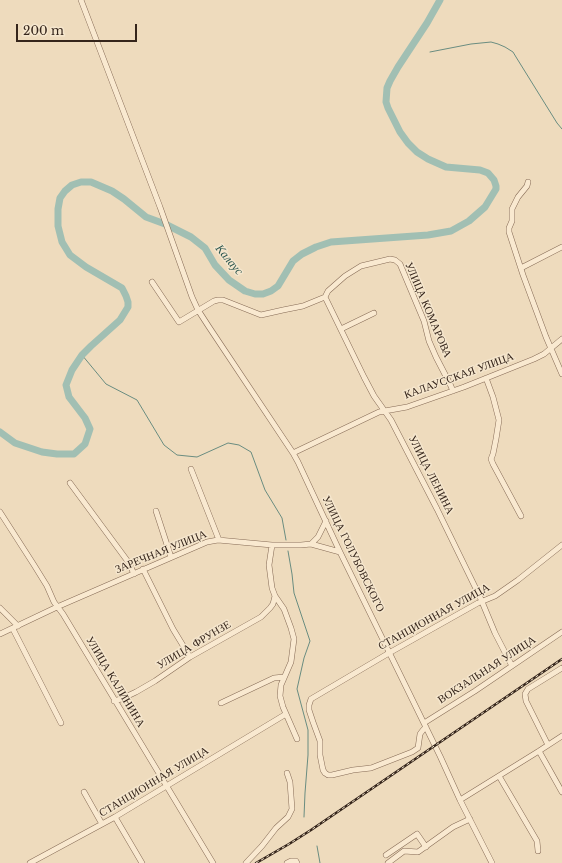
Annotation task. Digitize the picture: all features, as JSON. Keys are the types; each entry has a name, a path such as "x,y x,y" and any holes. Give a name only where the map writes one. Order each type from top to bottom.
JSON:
{"street":[{"name":"УЛИЦА ГОЛУБОВСКОГО","path":"81,0 198,310 293,453 460,800 492,863"},
{"path":"528,182 512,209 512,222 509,232 538,317 562,374"},
{"path":"521,268 562,247"},
{"name":"УЛИЦА КОМАРОВА","path":"152,282 179,322 218,300 223,300 261,315 303,306 325,296 328,291 361,266 390,259 395,260 400,264 424,321 436,358 453,391"},
{"name":"УЛИЦА ЛЕНИНА","path":"325,296 374,396 386,411 437,509 512,666"},
{"path":"341,329 374,313"},
{"name":"КАЛАУССКАЯ УЛИЦА","path":"293,453 354,425 374,414 407,407 453,391 534,359 544,354 562,339"},
{"path":"486,378 499,420 491,459 521,516"},
{"path":"191,469 219,540"},
{"path":"70,483 129,563 134,574"},
{"path":"156,511 171,557"},
{"name":"УЛИЦА КАЛИНИНА","path":"0,512 47,586 51,596 213,863"},
{"path":"311,544 318,537 326,521"},
{"name":"ЗАРЕЧНАЯ УЛИЦА","path":"0,634 15,628 57,606 207,542 219,540 272,545 311,544 340,552"},
{"path":"272,545 269,565 271,583 275,596 284,609 294,640 291,662 281,685 280,696 297,739"},
{"name":"СТАНЦИОННАЯ УЛИЦА","path":"425,725 420,734 418,748 412,752 371,768 328,775 323,770 320,755 320,741 309,710 309,705 311,699 389,653 482,601 495,596 562,545"},
{"path":"143,569 190,657"},
{"name":"УЛИЦА ФРУНЗЕ","path":"114,701 121,699 155,681 190,657 261,617 273,604 275,596"},
{"path":"270,608 278,607 284,609"},
{"path":"0,608 15,628 61,723"},
{"name":"ВОКЗАЛЬНАЯ УЛИЦА","path":"425,725 562,632"},
{"path":"548,745 526,701 525,694 528,689 562,668"},
{"path":"221,703 274,678 284,677"},
{"name":"СТАНЦИОННАЯ УЛИЦА","path":"30,863 115,818 286,714"},
{"path":"460,800 562,736"},
{"path":"539,751 562,792"},
{"path":"246,863 276,828 288,817 292,809 290,782 287,774"},
{"path":"499,776 537,841 538,851"},
{"path":"84,792 102,824"},
{"path":"115,818 142,863"},
{"path":"388,863 404,851 418,852 453,827 470,818"},
{"path":"386,855 416,834 426,847"},
{"path":"400,845 404,851"},
{"path":"287,863 292,861 297,862"}],"waterway":[{"name":"Калаус","path":"0,432 15,443 42,452 74,454 85,444 90,429 85,418 69,397 66,385 72,370 82,355 120,320 128,307 128,302 122,288 86,267 70,255 62,242 58,226 58,209 60,198 72,185 81,182 91,182 112,191 146,217 165,224 191,237 205,248 215,265 229,280 245,291 255,294 263,294 278,286 293,261 302,254 316,247 331,242 428,235 451,231 469,221 485,207 496,189 494,180 488,173 480,170 446,167 417,152 400,132 386,102 387,88 390,81 440,0"},
{"path":"430,52 471,44 491,42 505,47 513,52 562,129"},
{"path":"82,355 106,384 137,400 164,445 177,455 197,457 228,443 239,445 251,452 265,490 282,518 286,540"},
{"path":"288,551 294,593 310,641 304,658 297,689 308,730 304,817"},
{"path":"317,846 320,863"}],"railway":[{"path":"256,863 311,830 562,659"}]}
